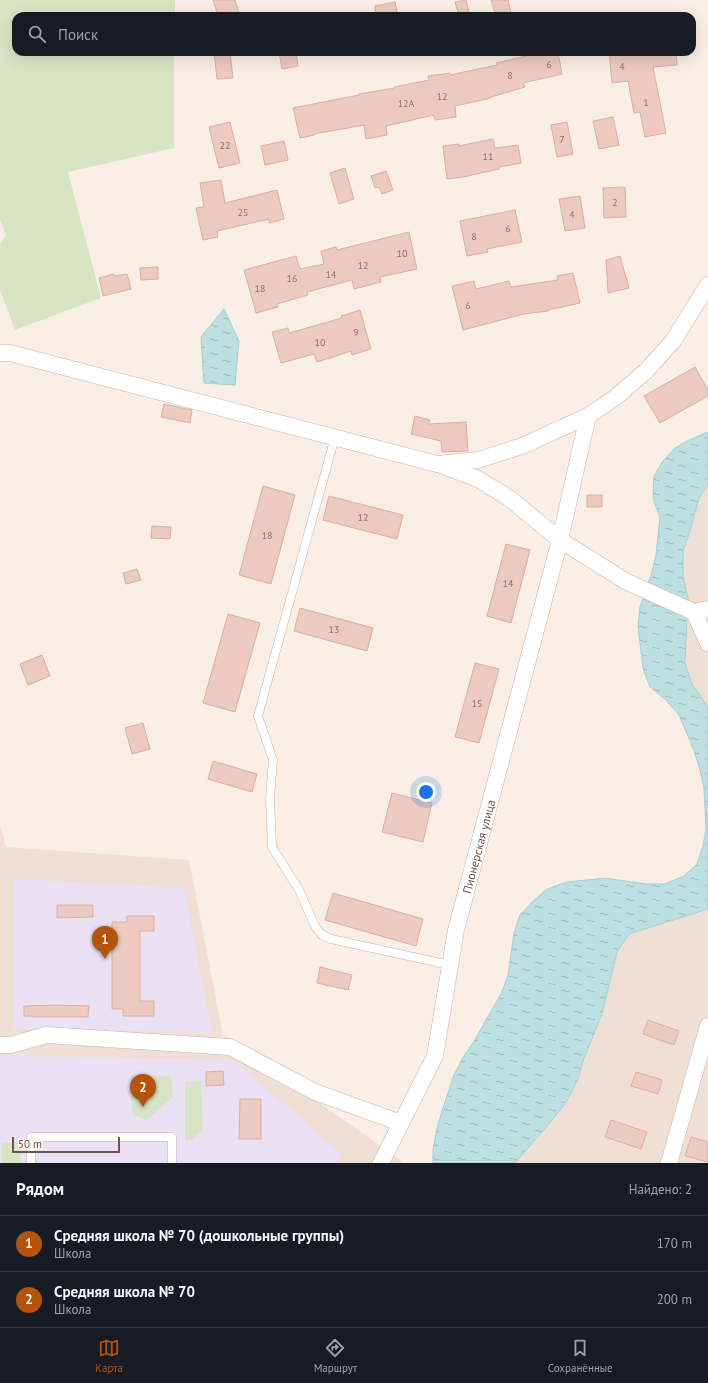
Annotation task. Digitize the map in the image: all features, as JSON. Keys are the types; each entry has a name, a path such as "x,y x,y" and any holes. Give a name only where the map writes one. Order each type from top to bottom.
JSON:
{"street":[{"path":"437,464 478,460 522,446 588,416 616,397 646,371 673,341 708,285"},
{"path":"0,353 10,352 335,437 437,464 478,479 509,498 560,540 627,582 701,610 708,643"},
{"name":"Пионерская улица","path":"381,1163 435,1056 456,930 560,540 588,416"},
{"path":"669,1163 708,1026"},
{"path":"0,1045 11,1045 46,1035 230,1047 315,1092 401,1123"}],"lane":[{"path":"335,437 258,716 273,760 270,798 272,847 299,890 316,928 322,935 331,939 450,965"},
{"path":"31,1163 31,1137 172,1137 172,1163"}],"shaded area":[{"path":"708,484 708,707 692,684 685,663 688,597 683,577 683,551 699,498"},
{"path":"0,824 6,847 189,860 223,1035 405,1163 0,1163"},
{"path":"13,879 184,888 212,1032 13,1029"},
{"path":"708,909 708,1163 515,1163 578,1080 584,1058 602,1014 617,952 629,934"},
{"path":"0,1056 232,1059 342,1154 338,1163 0,1163"}],"green space":[{"path":"0,0 175,0 175,12 12,12 12,56 174,56 174,148 68,172 101,298 15,330 0,290 0,245 6,235 0,220"},
{"path":"131,1075 171,1076 173,1097 146,1120 133,1115 130,1089"},
{"path":"201,1081 203,1129 192,1140 185,1141 185,1082"},
{"path":"21,1142 21,1163 2,1163 2,1143"}],"water":[{"path":"224,309 239,341 235,385 204,383 201,337"},
{"path":"708,432 708,484 699,498 683,551 683,577 688,597 685,663 692,684 708,707 708,909 629,934 617,952 602,1014 584,1058 578,1079 567,1101 515,1163 433,1163 433,1150 437,1128 454,1075 502,992 508,975 514,933 520,915 547,889 567,882 605,878 646,884 665,884 684,876 697,864 703,846 706,829 704,788 700,770 693,748 679,715 666,700 650,687 643,668 638,626 640,607 656,555 660,518 653,498 654,476 663,461 675,448"}],"building":[{"path":"213,0 235,0 239,12 217,12"},
{"path":"466,0 469,12 458,12 455,2"},
{"path":"491,0 508,0 511,12 495,12"},
{"path":"395,2 397,12 376,12 375,6"},
{"path":"214,56 230,56 233,78 217,79"},
{"path":"280,56 297,56 298,66 282,69"},
{"path":"527,56 559,56 562,74 523,83 525,87 491,98 455,106 456,117 435,120 434,115 386,126 387,135 366,139 364,125 300,138 293,108 394,88 429,80 428,76 450,73 450,75 497,65 496,63"},
{"path":"609,56 676,56 677,65 653,67 666,133 645,137 640,112 634,113 628,81 612,83"},
{"path":"613,117 619,145 599,149 593,121"},
{"path":"230,122 240,163 219,168 209,127"},
{"path":"567,122 573,154 557,157 551,125"},
{"path":"493,139 495,148 518,145 521,163 499,167 499,169 463,177 447,179 443,146 459,144 459,146"},
{"path":"284,141 288,160 265,165 261,146"},
{"path":"345,168 354,199 339,204 330,173"},
{"path":"386,171 393,190 382,194 379,187 375,188 371,176"},
{"path":"221,180 225,203 277,190 284,219 269,223 269,219 217,231 218,237 203,240 196,208 204,207 200,183"},
{"path":"625,187 626,217 604,218 603,188"},
{"path":"580,196 585,228 565,231 559,199"},
{"path":"515,210 522,242 487,249 488,252 467,256 460,221"},
{"path":"409,232 417,269 380,277 381,282 354,289 352,280 307,292 308,295 277,304 278,307 256,313 244,270 296,256 300,269 324,264 321,251 336,247 337,250"},
{"path":"620,256 629,288 608,293 606,260"},
{"path":"158,267 158,279 141,280 140,268"},
{"path":"573,273 580,303 548,311 524,314 463,330 452,286 474,281 476,289 509,281 511,287 558,280 557,276"},
{"path":"114,274 114,276 127,274 131,289 103,296 99,278"},
{"path":"360,310 371,349 352,355 351,351 317,362 314,354 281,363 272,332 288,328 289,333 342,318 341,316"},
{"path":"695,367 708,390 708,396 660,423 644,396"},
{"path":"164,404 192,410 190,423 161,417"},
{"path":"415,416 430,420 428,424 466,422 468,451 442,452 441,441 411,434"},
{"path":"263,486 295,495 271,584 239,575"},
{"path":"587,495 602,495 602,507 587,507"},
{"path":"329,496 403,515 397,539 323,520"},
{"path":"152,526 171,527 170,539 151,538"},
{"path":"506,544 530,550 511,623 487,616"},
{"path":"137,569 141,580 126,584 123,573"},
{"path":"300,608 373,628 367,651 294,631"},
{"path":"228,614 260,623 235,712 203,703"},
{"path":"42,655 50,676 28,685 20,664"},
{"path":"475,663 499,669 479,743 455,737"},
{"path":"143,723 150,749 132,754 125,728"},
{"path":"213,761 257,774 252,792 208,779"},
{"path":"392,793 432,803 423,842 382,832"},
{"path":"333,893 423,919 416,946 325,920"},
{"path":"57,905 93,905 93,917 57,918"},
{"path":"127,916 154,916 154,931 140,931 140,1001 154,1001 154,1016 123,1016 123,1009 112,1009 112,922 127,922"},
{"path":"320,967 352,975 348,990 317,983"},
{"path":"24,1006 89,1006 88,1017 24,1016"},
{"path":"648,1020 679,1031 674,1045 643,1034"},
{"path":"223,1071 224,1085 206,1086 206,1072"},
{"path":"636,1072 662,1080 658,1094 631,1086"},
{"path":"240,1099 261,1099 261,1139 239,1139"},
{"path":"611,1120 647,1132 641,1149 605,1137"},
{"path":"691,1137 708,1142 708,1162 685,1156"}],"place":[{"name":"Средняя школа № 70 (дошкольные группы)","path":"105,959"},
{"name":"Средняя школа № 70","path":"143,1107"}]}
